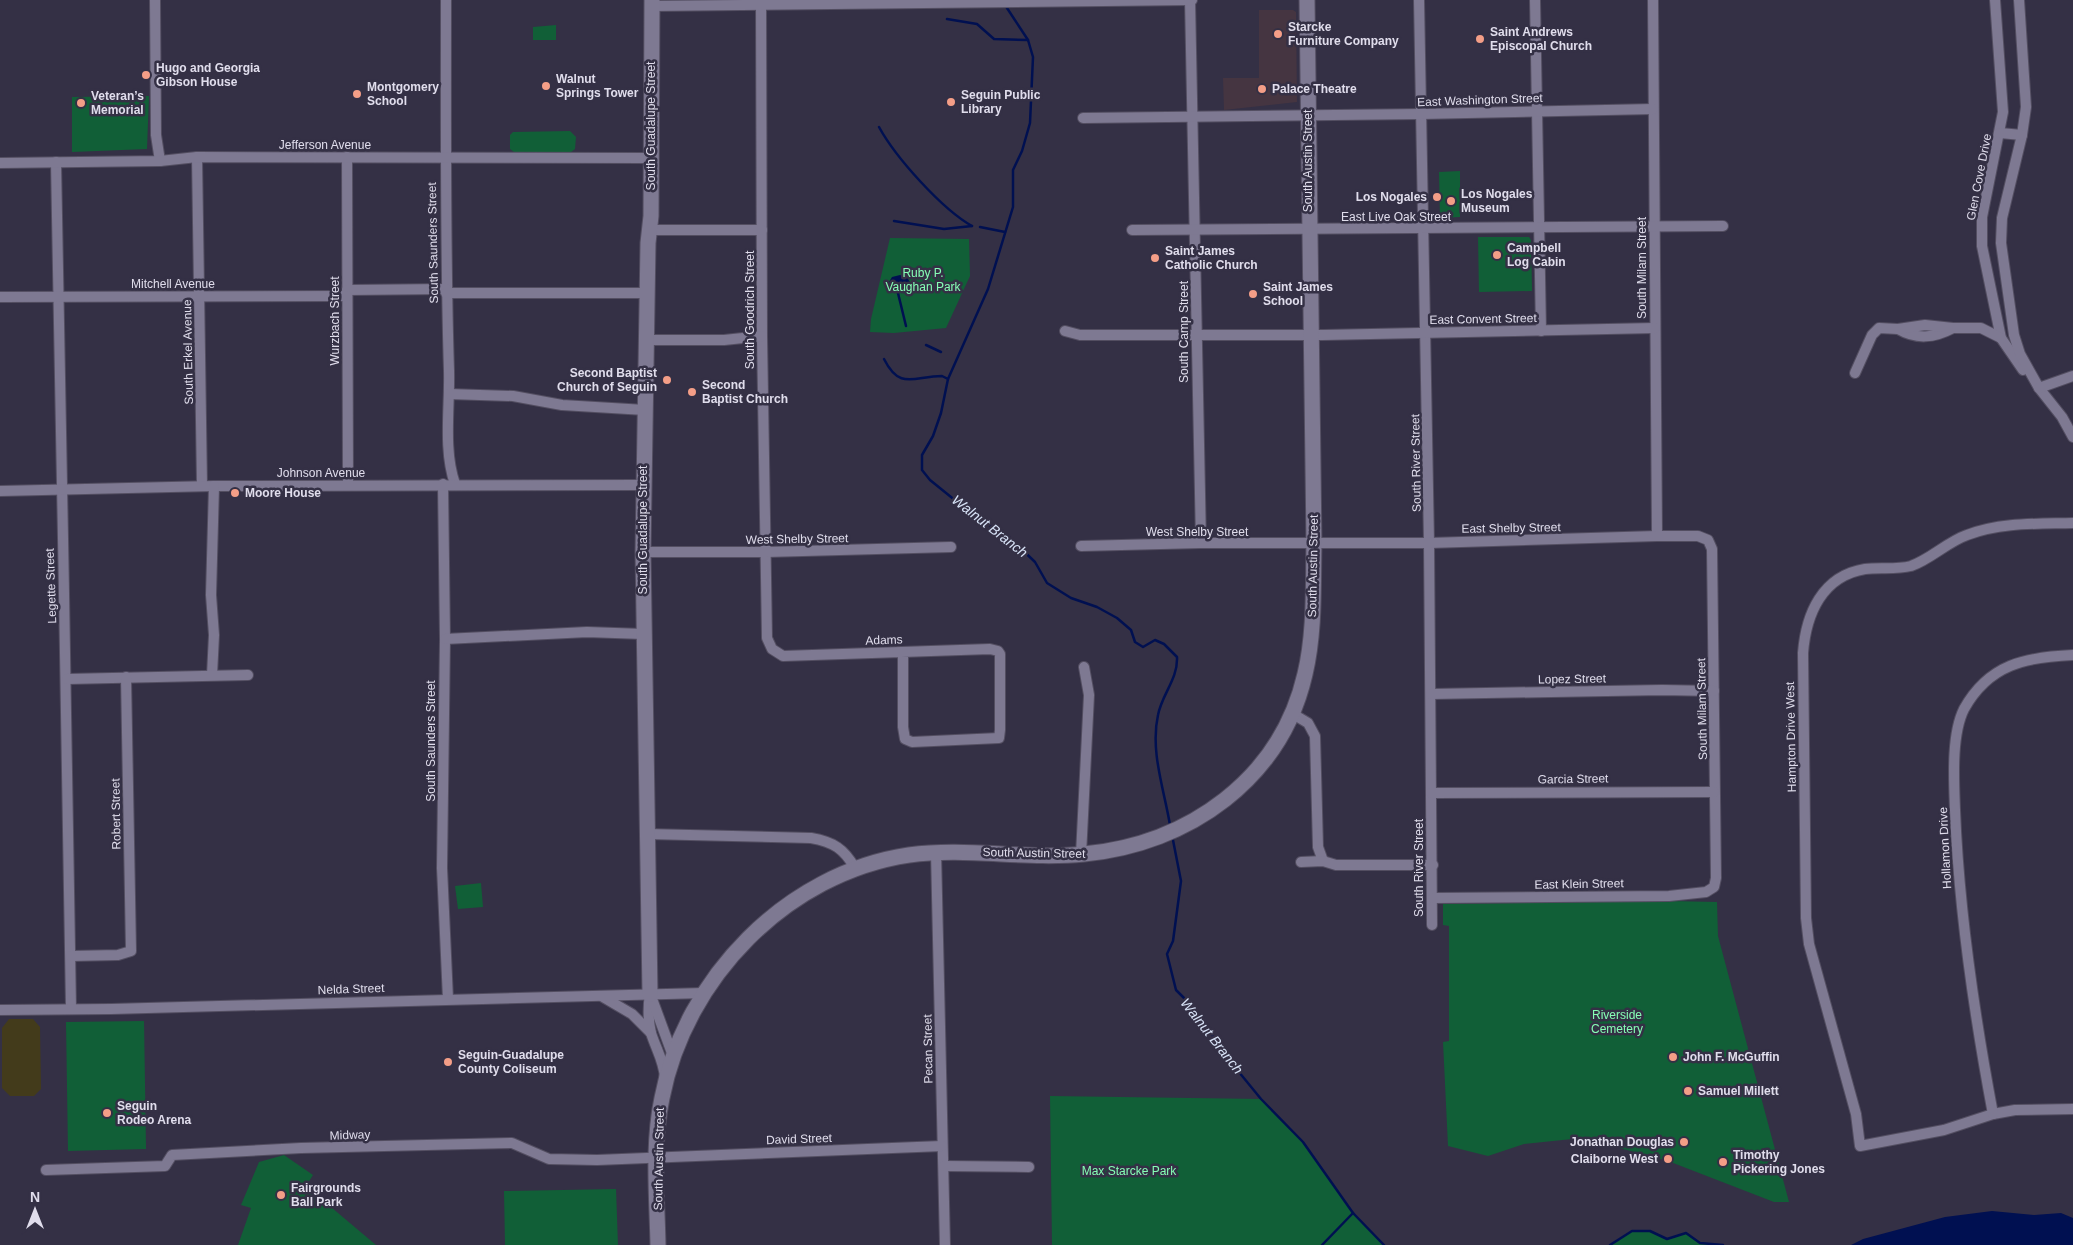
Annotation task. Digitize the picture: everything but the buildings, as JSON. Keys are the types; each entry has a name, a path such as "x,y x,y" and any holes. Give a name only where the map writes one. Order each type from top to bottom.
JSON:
{"main road":[{"name":"South Austin Street","path":"658,1245 657,1158 659,1118 665,1083 673,1056 686,1025 704,994 752,933 810,890 856,868 906,856 936,852 1081,855 1122,849 1167,835 1204,816 1230,798 1262,765 1293,714 1306,673 1310,650 1314,544 1308,230 1307,0"},
{"name":"South Guadalupe Street","path":"650,994 642,552 650,230 652,3"}],"street":[{"path":"155,0 156,135 160,161"},
{"name":"South Saunders Street","path":"446,0 446,291 451,462 455,484"},
{"path":"652,3 981,4 1191,0"},
{"name":"South Camp Street","path":"1191,0 1200,543"},
{"name":"South River Street","path":"1419,0 1429,542 1432,925"},
{"path":"1535,0 1541,331"},
{"name":"South Milam Street","path":"1653,0 1657,536"},
{"name":"Glen Cove Drive","path":"1995,0 2003,112 1982,217 1982,246 2001,338 2024,370 2032,376"},
{"name":"Glen Cove Drive","path":"2019,0 2026,107 2022,136 2002,218 2001,243 2014,335 2020,354 2039,388 2062,416 2073,437"},
{"name":"South Goodrich Street","path":"761,3 762,336 767,638 772,649"},
{"name":"East Washington Street","path":"1083,118 1653,109"},
{"path":"2000,133 2022,136"},
{"name":"Jefferson Avenue","path":"0,163 160,161 197,157 651,158"},
{"name":"South Erkel Avenue","path":"197,157 202,486"},
{"name":"Wurzbach Street","path":"347,157 348,486"},
{"name":"Legette Street","path":"56,162 60,490 67,678 71,1009"},
{"name":"East Live Oak Street","path":"1132,230 1424,230 1654,225 1723,226"},
{"path":"650,230 762,230"},
{"name":"Mitchell Avenue","path":"0,297 156,298 446,291 648,293"},
{"path":"1981,328 1996,316"},
{"name":"East Convent Street","path":"1065,331 1080,335 1196,335 1426,333 1655,328"},
{"path":"1855,373 1872,335 1879,328 1898,329 1910,336 1927,337 1941,334 1953,328 1981,328 2001,338"},
{"path":"646,340 724,340 762,336"},
{"path":"2039,388 2073,376"},
{"path":"449,394 513,396 562,405 645,410"},
{"name":"South Saunders Street","path":"443,484 445,639 442,868 448,999"},
{"name":"Johnson Avenue","path":"0,491 202,486 443,484 643,486"},
{"path":"212,675 214,635 211,595 214,486"},
{"name":"Hampton Drive West","path":"1993,1114 1944,1130 1860,1146 1856,1114 1819,984 1809,944 1806,918 1803,663 1805,628 1820,596 1831,585 1848,574 1866,569 1889,569 1911,566 1966,535 1988,528 2009,525 2073,523"},
{"name":"East Shelby Street","path":"1314,544 1657,536 1698,536 1708,540"},
{"name":"South Milam Street","path":"1708,540 1712,549 1716,878"},
{"name":"West Shelby Street","path":"1081,546 1200,543 1314,544"},
{"name":"West Shelby Street","path":"642,552 766,552 951,547"},
{"path":"445,639 587,632 643,634"},
{"name":"Adams","path":"772,649 783,656 990,649 998,651 1000,654 998,738 912,742 904,739 902,727 903,652"},
{"name":"Hollamon Drive","path":"1993,1114 1966,957 1957,861 1954,782 1958,728 1964,709 1981,686 1998,670 2017,662 2046,656 2073,655"},
{"path":"1081,855 1089,695 1084,668"},
{"path":"67,678 248,675"},
{"name":"Robert Street","path":"71,956 118,955 131,951 126,677"},
{"name":"Lopez Street","path":"1431,694 1662,690 1714,691"},
{"path":"1293,714 1308,723 1315,736 1318,847 1323,861"},
{"name":"Garcia Street","path":"1431,793 1714,792"},
{"path":"647,834 828,841 839,846 856,868"},
{"name":"Pecan Street","path":"936,852 945,1245"},
{"path":"1301,862 1323,861 1336,865 1433,864"},
{"name":"East Klein Street","path":"1433,898 1669,896 1706,892 1714,887 1716,878"},
{"path":"650,994 648,1013 651,1033 664,1066 665,1083"},
{"name":"South Guadalupe Street","path":"650,994 673,1056"},
{"name":"Nelda Street","path":"0,1010 704,994"},
{"path":"602,996 632,1014 651,1033"},
{"path":"1993,1114 2016,1110 2073,1109"},
{"name":"Midway","path":"46,1170 165,1166 172,1155 293,1149 512,1143 549,1159 657,1158"},
{"name":"David Street","path":"657,1158 942,1146"},
{"path":"944,1166 1029,1168"}],"shaded area":[{"path":"1259,10 1293,10 1296,12 1297,102 1224,110 1223,78 1259,78"},
{"path":"900,275 907,277 911,284 909,288 897,289 891,286 889,282 892,277"},
{"path":"1992,1211 2034,1215 2061,1213 2073,1218 2073,1245 1851,1245 1863,1239 1945,1217"}],"green space":[{"path":"556,25 556,40 533,40 533,27"},
{"path":"149,96 147,149 72,152 72,97"},
{"path":"570,131 576,137 575,149 571,152 514,152 510,149 510,135 513,132"},
{"path":"1460,171 1460,217 1440,218 1439,172"},
{"path":"1478,237 1529,237 1531,240 1532,291 1479,292"},
{"name":"Ruby P. Vaughan Park","path":"890,238 969,239 970,276 946,328 894,333 870,332 871,319"},
{"path":"481,883 483,907 458,909 455,886"},
{"name":"Riverside Cemetery","path":"1717,902 1718,936 1789,1202 1774,1202 1668,1161 1582,1138 1524,1144 1488,1156 1448,1146 1443,1042 1449,1041 1449,926 1443,925 1443,904"},
{"name":"Seguin Rodeo Arena","path":"144,1021 146,1149 68,1151 66,1022"},
{"name":"Max Starcke Park","path":"1050,1096 1261,1099 1303,1142 1353,1213 1384,1245 1052,1245"},
{"name":"Fairgrounds Ball Park","path":"284,1155 313,1175 306,1186 376,1245 238,1245 251,1208 241,1205 259,1162"},
{"path":"616,1189 618,1245 505,1245 504,1191"},
{"path":"1632,1231 1650,1231 1667,1239 1686,1233 1700,1243 1723,1245 1610,1245"}],"sand":[{"path":"9,1019 33,1019 40,1027 41,1089 34,1096 10,1096 2,1088 2,1028"}],"waterway":[{"name":"Walnut Branch","path":"1005,5 1028,40 1033,57 1030,123 1022,151 1013,170 1013,207 988,289 948,379 941,413 933,436 922,455 922,470 930,480 972,514 1010,538 1035,562 1047,583 1071,598 1097,607 1117,618 1131,630 1135,642 1143,647 1155,640 1164,644 1177,657 1175,672 1160,707 1156,729 1159,770 1170,825"},
{"path":"947,19 977,24 994,39 1028,40"},
{"path":"879,127 896,153 921,182 947,208 972,226"},
{"path":"894,221 944,229 972,226"},
{"path":"980,227 1005,232"},
{"path":"897,289 906,326"},
{"path":"926,345 941,352"},
{"path":"884,359 890,369 902,378 909,380 942,376 948,379"},
{"name":"Walnut Branch","path":"1172,835 1181,881 1173,941 1167,954 1176,990 1191,1005 1234,1066 1261,1099 1303,1142 1353,1213 1384,1245"},
{"path":"1322,1245 1353,1213"},
{"name":"Walnut Branch","path":"1610,1245 1632,1231 1650,1231 1667,1239 1686,1233 1700,1243 1723,1245"}],"place":[{"name":"Starcke Furniture Company","path":"1278,34"},
{"name":"Saint Andrews Episcopal Church","path":"1480,39"},
{"name":"Hugo and Georgia Gibson House","path":"146,75"},
{"name":"Walnut Springs Tower","path":"546,86"},
{"name":"Palace Theatre","path":"1262,89"},
{"name":"Montgomery School","path":"357,94"},
{"name":"Seguin Public Library","path":"951,102"},
{"name":"Veteran’s Memorial","path":"81,103"},
{"name":"Los Nogales","path":"1437,197"},
{"name":"Los Nogales Museum","path":"1451,201"},
{"name":"Campbell Log Cabin","path":"1497,255"},
{"name":"Saint James Catholic Church","path":"1155,258"},
{"name":"Saint James School","path":"1253,294"},
{"name":"Second Baptist Church of Seguin","path":"667,380"},
{"name":"Second Baptist Church","path":"692,392"},
{"name":"Moore House","path":"235,493"},
{"name":"John F. McGuffin","path":"1673,1057"},
{"name":"Seguin-Guadalupe County Coliseum","path":"448,1062"},
{"name":"Samuel Millett","path":"1688,1091"},
{"name":"Seguin Rodeo Arena","path":"107,1113"},
{"name":"Jonathan Douglas","path":"1684,1142"},
{"name":"Claiborne West","path":"1668,1159"},
{"name":"Timothy Pickering Jones","path":"1723,1162"},
{"name":"Fairgrounds Ball Park","path":"281,1195"}]}
